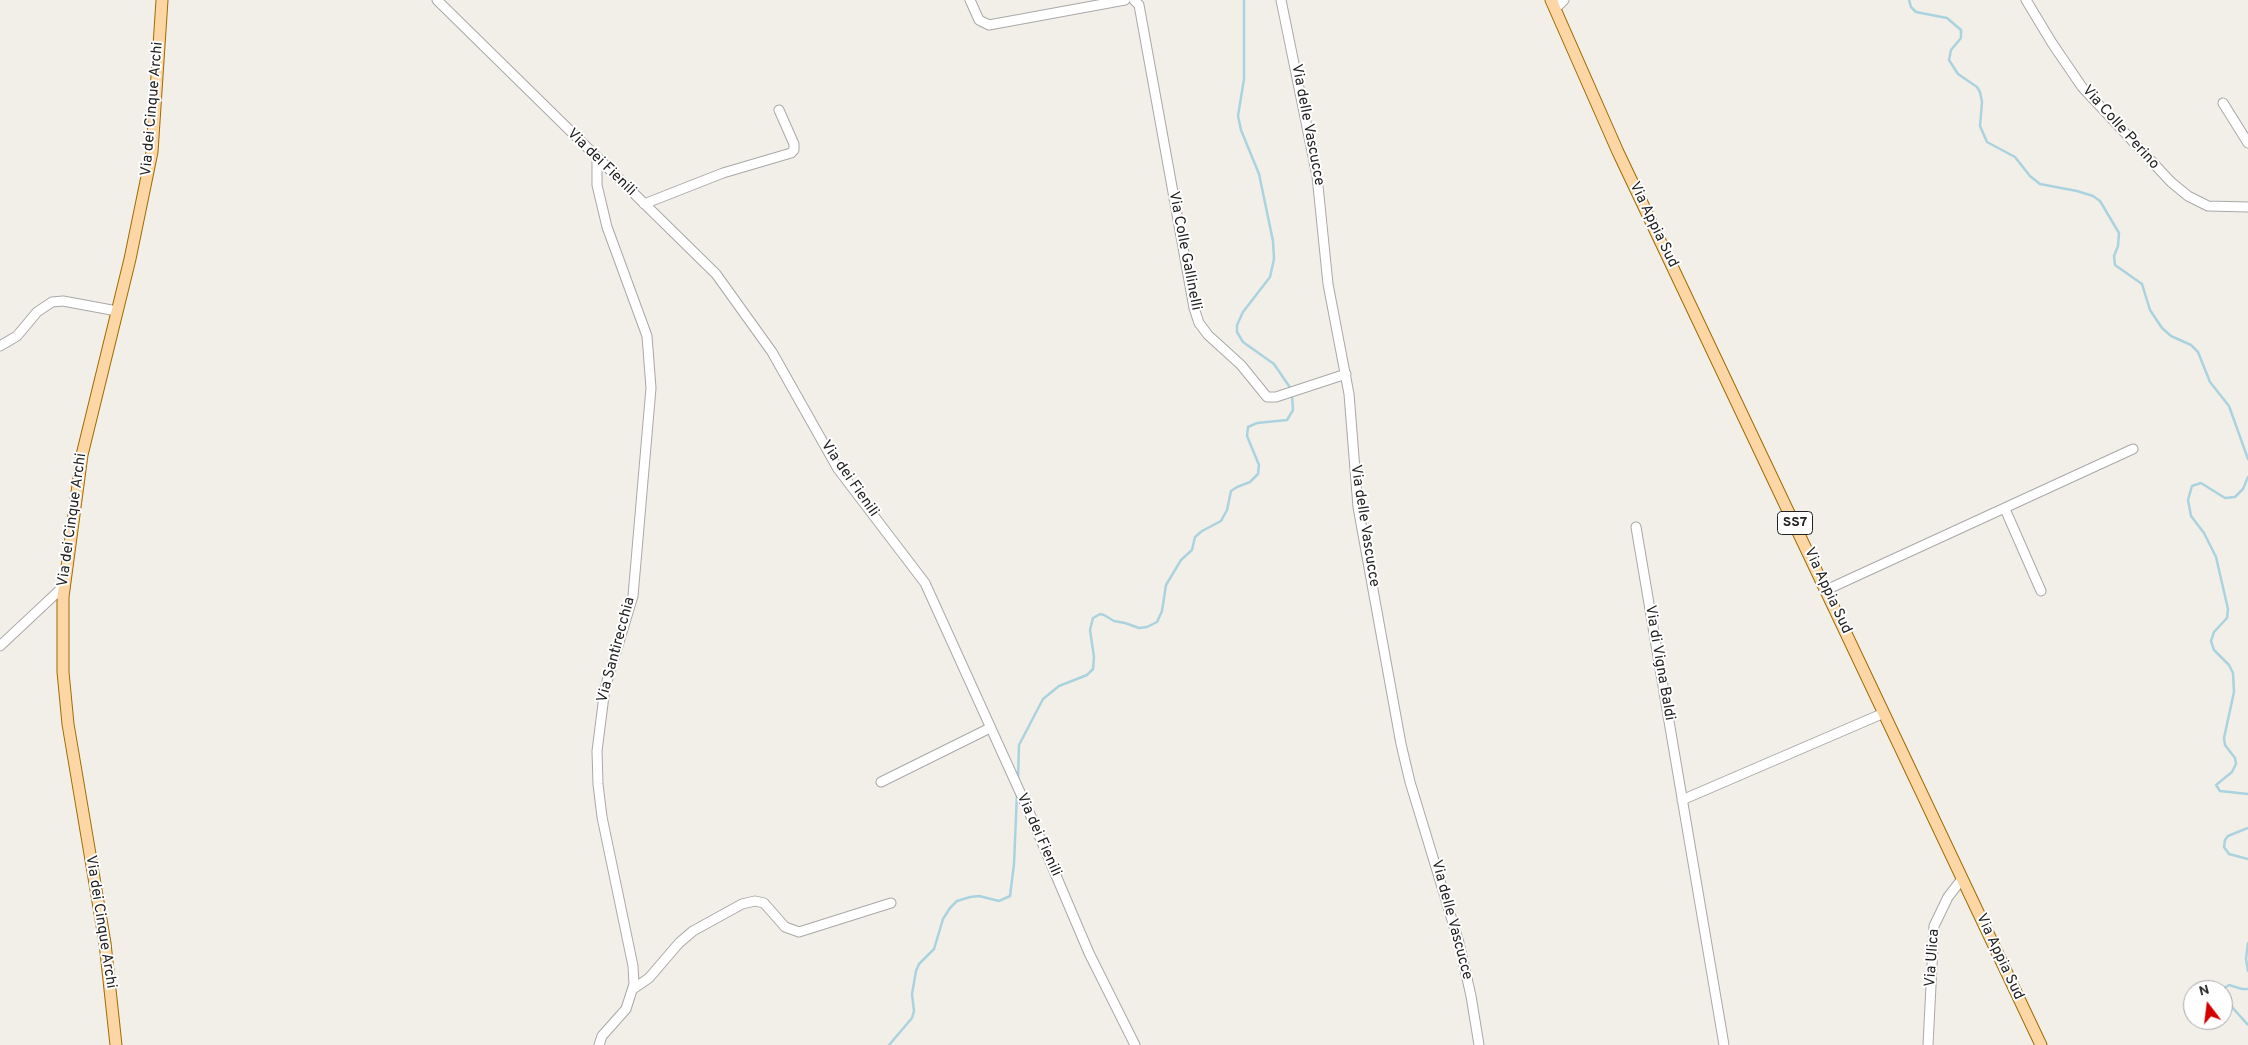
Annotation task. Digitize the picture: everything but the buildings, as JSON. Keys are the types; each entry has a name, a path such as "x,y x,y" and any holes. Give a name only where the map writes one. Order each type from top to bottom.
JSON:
{"main road":[{"name":"Via dei Cinque Archi","path":"116,1045 105,943 67,718 63,664 64,586 82,455 133,248 152,152 162,0"},
{"name":"Via Appia Sud","path":"1553,5 1618,152 2041,1045"}],"street":[{"name":"Via dei Fienili","path":"437,0 707,265 730,292 772,352 838,469 922,579 1029,812 1087,948 1135,1045"},
{"path":"970,0 979,20 989,24 1124,0"},
{"name":"Via Colle Gallinelli","path":"1134,0 1139,5 1196,315 1203,329 1241,365 1262,394 1269,398 1346,374"},
{"name":"Via delle Vascucce","path":"1281,0 1318,176 1327,274 1346,374 1358,508 1401,744 1410,782 1448,902 1464,962 1479,1045"},
{"path":"1553,5 1564,0"},
{"name":"Via Colle Perino","path":"2026,0 2082,87 2171,182 2188,196 2206,205 2227,208 2248,207"},
{"path":"2223,103 2248,143"},
{"path":"644,204 716,175 791,153 794,150 794,144 779,110"},
{"name":"Via Santirecchia","path":"597,159 597,185 605,219 647,336 651,383 633,591 605,688 597,752 600,804 634,971 633,989 626,1009 602,1036 599,1045"},
{"path":"0,346 17,336 37,312 52,302 63,301 117,311"},
{"path":"1826,590 2133,450"},
{"path":"2005,508 2041,591"},
{"name":"Via di Vigna Baldi","path":"1636,527 1724,1045"},
{"path":"0,646 64,586"},
{"path":"1682,800 1884,713"},
{"path":"881,782 990,728"},
{"name":"Via Ulica","path":"1928,1045 1934,926 1948,897 1962,879"},
{"path":"633,989 649,978 693,930 742,904 755,901 764,903 785,927 799,932 891,903"}],"waterway":[{"path":"1244,0 1244,79 1238,116 1241,130 1259,174 1273,241 1274,259 1270,277 1243,312 1237,325 1237,332 1243,342 1274,364 1291,389"},
{"path":"1909,0 1911,7 1916,12 1947,18 1961,30 1961,38 1951,50 1949,60 1958,74 1977,87 1980,92 1982,102 1980,126 1987,142 2015,157 2030,176 2040,184 2077,191 2093,196 2100,201 2119,233 2118,246 2114,256 2115,265 2142,284 2150,310 2162,328 2171,336 2191,345 2198,352 2210,382 2229,406 2248,459"},
{"path":"1018,780 1019,745 1043,699 1059,686 1087,675 1093,669 1094,657 1090,630 1093,618 1100,614 1114,621 1139,628 1147,627 1157,622 1162,611 1166,585 1181,560 1192,550 1195,537 1221,521 1227,510 1231,491 1250,482 1258,474 1259,465 1247,436 1248,427 1257,423 1287,420 1293,410 1292,395"},
{"path":"2248,477 2243,489 2235,497 2225,498 2201,483 2192,486 2188,500 2191,516 2204,533 2216,557 2228,609 2227,618 2214,632 2211,641 2214,650 2229,665 2233,673 2234,692 2224,738 2225,745 2235,758 2236,764 2232,772 2216,785 2220,791 2248,794"},
{"path":"889,1045 912,1018 914,1011 912,994 916,971 919,964 934,949 943,919 950,908 957,901 970,897 979,896 999,901 1010,896 1014,864 1017,793"},
{"path":"2248,828 2228,836 2224,847 2229,854 2248,859"},
{"path":"2248,943 2246,959 2248,971"},
{"path":"2233,986 2248,989"},
{"path":"2233,1008 2248,1025"}]}
